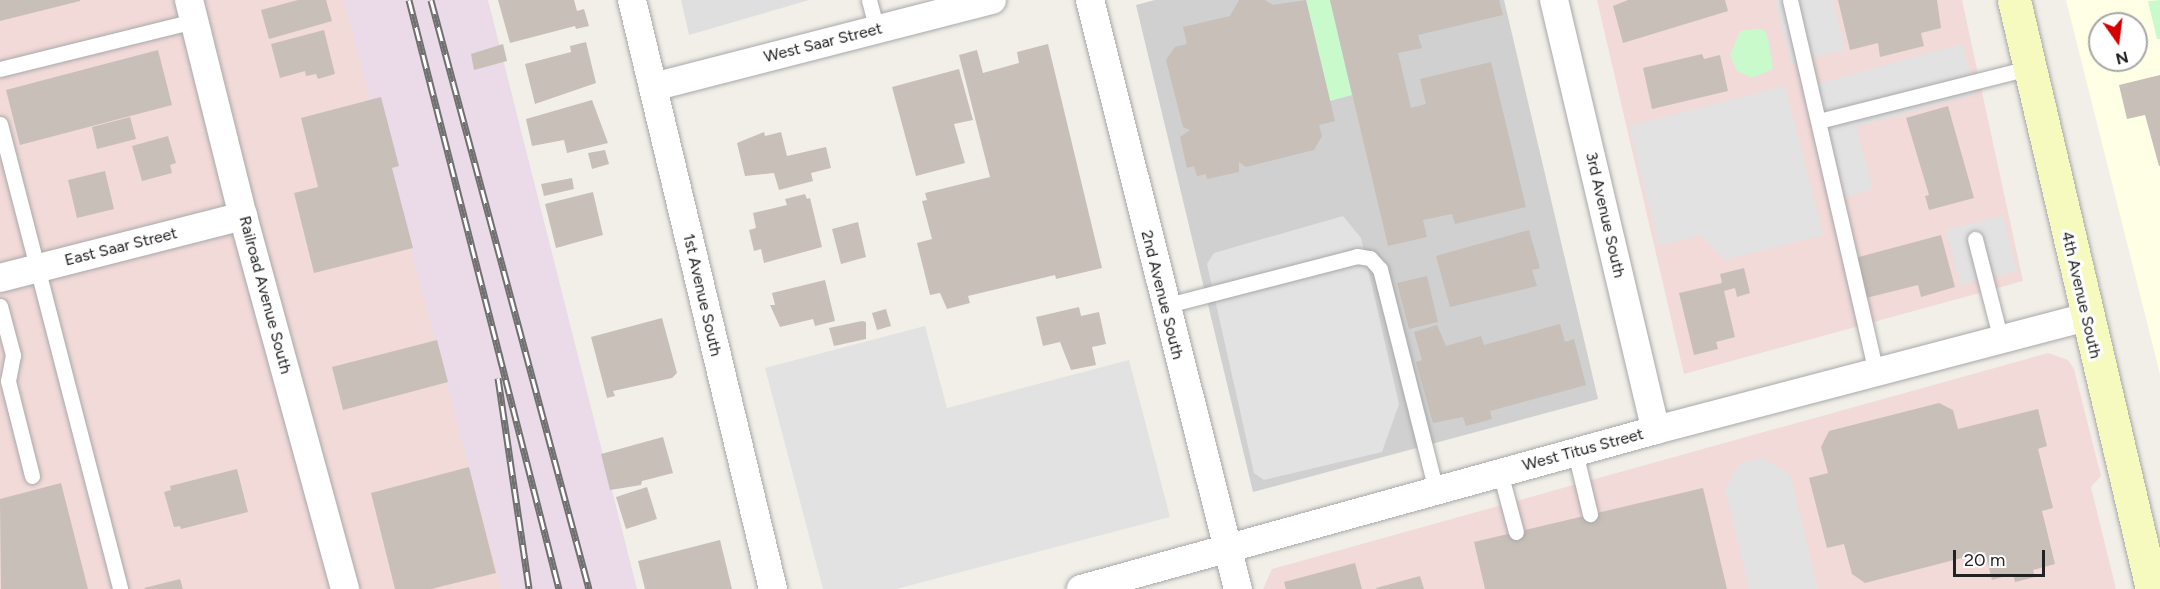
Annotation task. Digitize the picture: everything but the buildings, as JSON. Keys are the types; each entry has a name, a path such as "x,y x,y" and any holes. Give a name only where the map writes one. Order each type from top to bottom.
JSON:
{"street":[{"name":"1st Avenue South","path":"632,0 773,589"},
{"name":"West Saar Street","path":"653,87 992,0"},
{"name":"2nd Avenue South","path":"1090,0 1164,306 1238,589"},
{"name":"3rd Avenue South","path":"1554,0 1656,430"},
{"name":"4th Avenue South","path":"2014,0 2032,67 2086,318 2151,550 2152,589"},
{"name":"Railroad Avenue South","path":"192,10 243,216 345,589"},
{"name":"East Saar Street","path":"0,278 243,216"},
{"name":"West Titus Street","path":"1081,589 1500,472 2086,318"}],"lane":[{"path":"869,0 877,29"},
{"path":"1790,0 1876,372"},
{"path":"0,69 192,10"},
{"path":"1819,121 2032,67"},
{"path":"0,124 120,589"},
{"path":"1975,239 2001,340"},
{"path":"1164,306 1357,256 1370,258 1380,269 1436,490"},
{"path":"0,306 13,355 8,381 32,476"},
{"path":"1575,452 1590,514"},
{"path":"1500,472 1516,532"}],"shaded area":[{"path":"0,0 370,0 513,589 0,589"},
{"path":"344,0 488,0 637,589 502,589"},
{"path":"681,0 809,0 689,35"},
{"path":"1155,0 1504,0 1598,399 1253,492 1136,5"},
{"path":"1597,0 1962,0 2023,281 1684,374"},
{"path":"1775,0 1833,0 1845,50 1791,63"},
{"path":"2066,0 2160,0 2160,374"},
{"path":"1962,44 1976,94 1856,127 1873,189 1846,197 1814,85"},
{"path":"1785,86 1823,235 1725,260 1701,235 1659,246 1629,126"},
{"path":"1343,216 1361,238 1399,404 1382,452 1264,480 1254,473 1207,264 1214,253"},
{"path":"2003,216 2017,271 1960,285 1946,230"},
{"path":"925,326 947,408 1129,360 1170,517 896,589 823,589 765,368"},
{"path":"2048,353 2068,360 2074,369 2101,476 2091,487 2116,589 1263,589 1272,569"},
{"path":"1761,457 1790,474 1818,589 1749,589 1725,489 1739,464"}],"green space":[{"path":"1306,0 1330,0 1352,95 1330,101"},
{"path":"2160,0 2160,39 2157,39 2148,1"},
{"path":"1764,30 1768,39 1773,69 1752,78 1737,71 1730,55 1740,31"}],"railway":[{"path":"409,0 559,589"},
{"path":"431,0 589,589"},
{"path":"498,378 529,589"}]}
